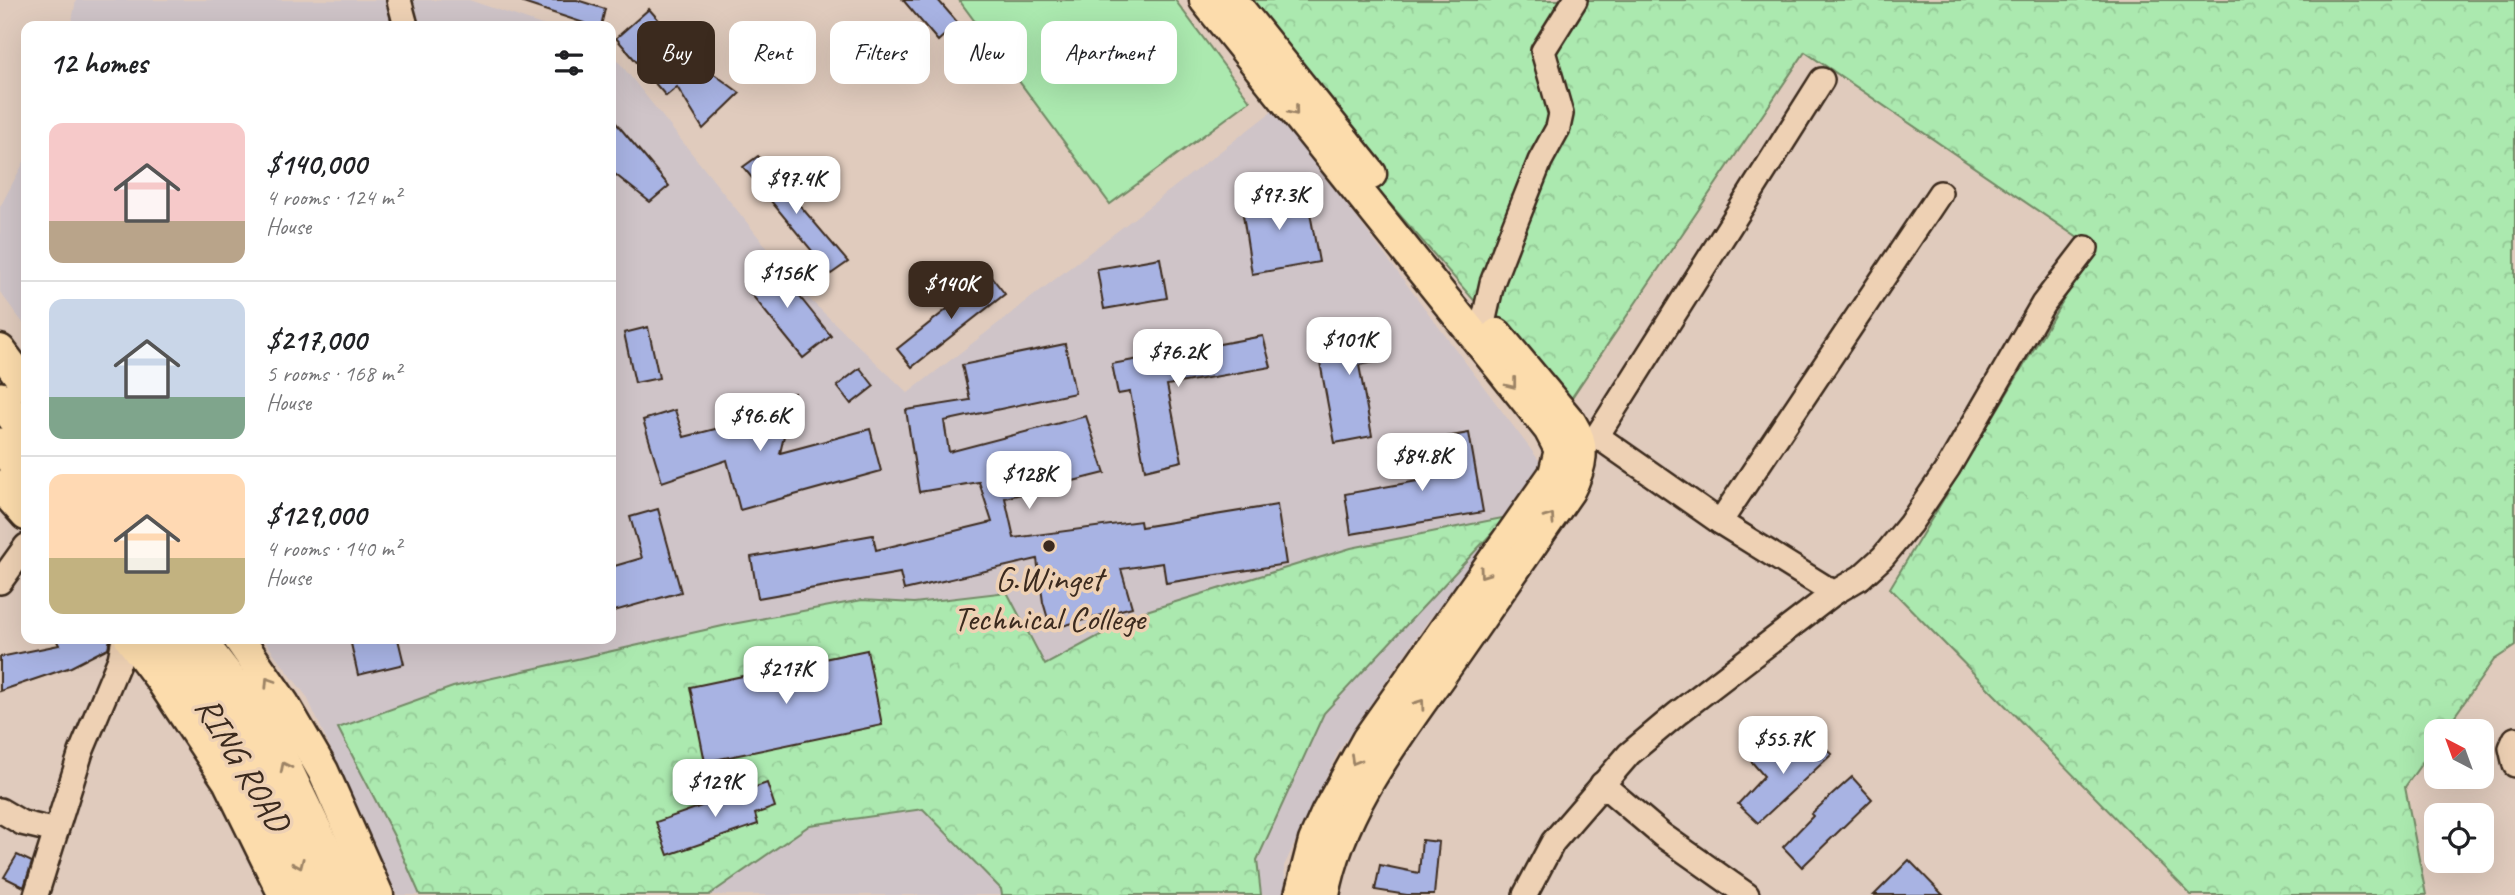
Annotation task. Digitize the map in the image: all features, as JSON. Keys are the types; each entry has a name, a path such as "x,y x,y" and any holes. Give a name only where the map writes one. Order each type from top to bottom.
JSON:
{"highway":[{"path":"0,399 21,426"},
{"path":"0,445 21,469"},
{"name":"RING ROAD","path":"166,644 238,745 287,836 313,895"},
{"name":"RING ROAD","path":"202,644 274,743 346,895"}],"main road":[{"path":"1205,0 1549,429 1560,450 1554,474 1353,763 1314,841 1300,895"},
{"path":"1232,0 1483,319 1558,405 1579,436 1589,442 1569,491 1405,725 1362,793 1337,848 1324,895"},
{"path":"0,350 21,378"},
{"path":"0,486 21,509"},
{"path":"134,644 162,680 228,781 284,895"},
{"path":"242,644 284,704 323,771 378,895"}],"street":[{"path":"399,0 405,21"},
{"path":"1483,319 1492,283 1511,234 1540,161 1558,128 1560,114 1543,51 1575,0"},
{"path":"1822,80 1589,442 1835,593"},
{"path":"1720,522 1940,192"},
{"path":"1525,895 1553,842 1629,754 1678,713 1835,593 1861,577 1883,557 1910,524 1948,468 2043,304 2086,248"},
{"path":"0,582 21,553"},
{"path":"36,895 82,752 120,659 123,644"},
{"path":"2515,739 2511,748 2515,765"},
{"path":"1602,784 1662,835 1747,895"},
{"path":"0,810 22,823 56,831"}],"shaded area":[{"path":"76,0 469,0 530,21 72,21"},
{"name":"G.Winget Technical College","path":"616,58 804,294 908,393 1275,109 1547,471 1427,622 1339,750 1284,866 1286,895 397,895 307,697 267,644 616,644"},
{"path":"21,167 21,320 0,292 0,207"}],"green space":[{"path":"959,0 1175,0 1250,101 1110,204 1021,84 1027,84 1027,21 975,21"},
{"path":"1224,0 2515,0 2515,646 2494,660 2452,719 2424,719 2424,760 2405,787 2426,895 2191,895 1890,588 2094,249 1805,52 1566,406 1324,128"},
{"path":"1507,517 1324,713 1257,860 1261,895 1002,895 1001,889 923,809 810,825 709,895 420,895 394,836 338,728 453,687 727,625 862,600 914,603 1007,592 1045,665 1143,612 1351,548"}],"building":[{"path":"523,0 577,0 605,9 602,21 578,21 523,3"},
{"path":"903,0 938,0 956,21 944,21 944,36 938,41 930,32 930,21 921,21"},
{"path":"649,9 660,21 637,21 637,62 616,38"},
{"path":"715,75 740,93 703,129 677,87 666,96 656,84 715,84"},
{"path":"616,123 669,186 650,202 616,175"},
{"path":"758,156 848,262 831,274 743,167"},
{"path":"1306,191 1319,262 1252,274 1241,202"},
{"path":"1160,258 1167,298 1104,309 1097,269"},
{"path":"771,261 831,336 803,358 743,284"},
{"path":"990,275 1005,294 912,367 897,349"},
{"path":"1379,323 1386,360 1359,365 1372,436 1335,443 1315,335"},
{"path":"648,327 659,378 635,383 624,333"},
{"path":"1263,336 1271,367 1167,385 1182,461 1145,470 1130,392 1118,394 1112,364"},
{"path":"1065,344 1075,393 944,421 949,452 1086,416 1105,473 1005,498 1014,538 1140,521 1141,527 1277,505 1286,564 1166,583 1163,563 1121,569 1132,607 1051,629 1043,602 1037,559 904,590 900,573 758,598 751,557 873,535 876,550 992,522 979,482 919,492 906,410 970,400 962,365"},
{"path":"860,368 874,386 851,404 837,386"},
{"path":"794,393 780,453 870,429 881,471 740,510 727,460 662,482 643,420 675,410 684,437 723,427 720,410"},
{"path":"1469,433 1483,512 1351,534 1345,494 1440,477 1434,439"},
{"path":"658,509 681,592 616,611 616,566 642,558 630,517"},
{"path":"109,644 108,648 71,667 0,691 0,657 59,645"},
{"path":"351,644 399,644 404,664 358,675"},
{"path":"867,650 882,725 705,762 690,687"},
{"path":"1809,732 1832,754 1758,823 1738,804 1764,776 1751,761 1764,750 1778,763"},
{"path":"1852,777 1872,799 1802,867 1783,847 1813,816 1811,814"},
{"path":"767,783 775,807 755,814 758,824 668,855 656,822"},
{"path":"1422,840 1439,842 1434,895 1407,895 1375,890 1380,865 1419,873"},
{"path":"17,855 32,862 24,887 4,877"},
{"path":"1909,860 1943,895 1874,895"}],"place":[{"name":"G.Winget Technical College","path":"1049,546"}]}
